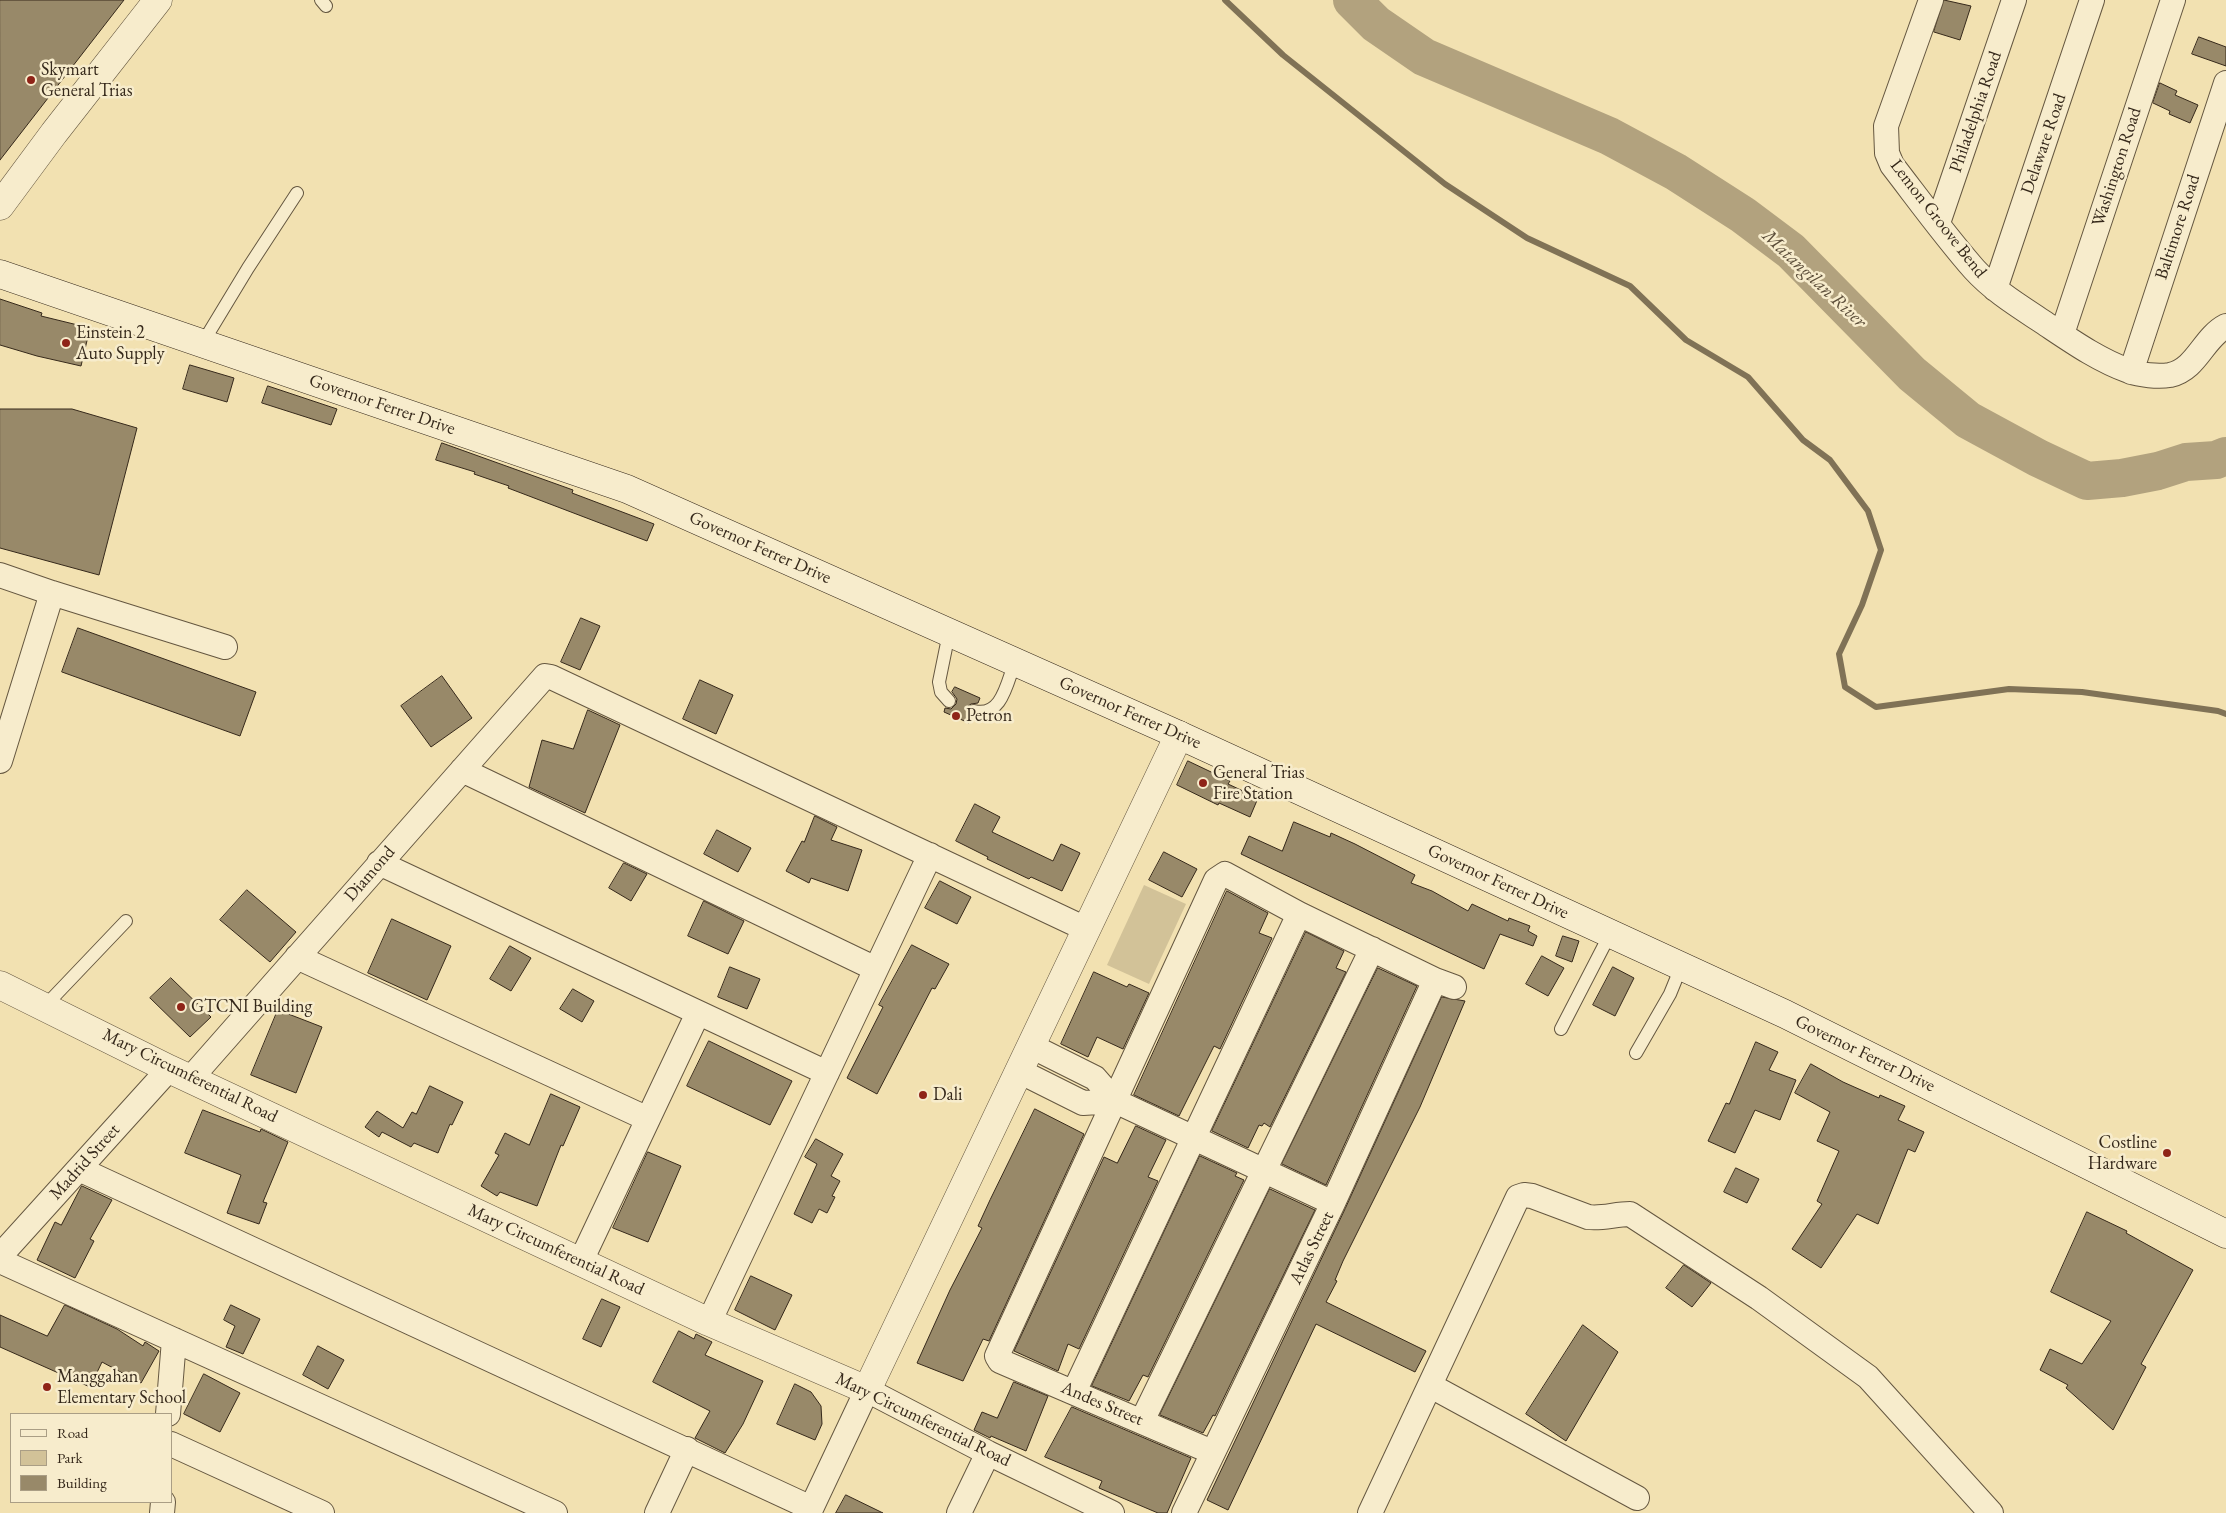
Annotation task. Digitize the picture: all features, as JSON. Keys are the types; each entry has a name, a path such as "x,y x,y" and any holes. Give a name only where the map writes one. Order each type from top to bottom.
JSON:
{"main road":[{"path":"0,206 54,133 158,0"},
{"name":"Governor Ferrer Drive","path":"0,274 626,489 1179,735 1785,1014 2226,1234"},
{"path":"867,1390 1179,735"},
{"name":"Mary Circumferential Road","path":"0,985 180,1073 708,1322 867,1390"}],"street":[{"name":"Lemon Groove Bend","path":"1930,0 1886,126 1885,140 1887,153 1892,165 1975,270 1995,289 2062,334 2094,354 2131,372 2170,375 2182,370 2196,358 2211,337 2225,324"},
{"name":"Philadelphia Road","path":"1938,223 2014,0"},
{"name":"Delaware Road","path":"1995,289 2092,0"},
{"name":"Washington Road","path":"2062,334 2173,0"},
{"name":"Baltimore Road","path":"2131,372 2226,82"},
{"path":"0,575 225,647"},
{"path":"0,761 52,593"},
{"name":"Diamond","path":"180,1073 297,957 545,676 551,677 930,855"},
{"path":"462,770 876,969"},
{"path":"708,1322 930,855 1086,929"},
{"path":"379,863 827,1074"},
{"path":"1114,1101 1216,880 1225,874 1300,914 1372,949 1142,1421"},
{"path":"1074,1392 1300,914"},
{"name":"Atlas Street","path":"1184,1513 1334,1203 1444,983 1372,949"},
{"path":"297,957 648,1119"},
{"path":"581,1261 698,1013"},
{"path":"1031,1046 1095,1078 1114,1101 1334,1203"},
{"path":"1019,1071 1083,1103 1114,1101"},
{"name":"Madrid Street","path":"0,1256 79,1169 180,1073"},
{"name":"Andes Street","path":"1114,1101 998,1354 1000,1361 1212,1452"},
{"path":"79,1169 687,1449 810,1510 867,1390"},
{"path":"1370,1513 1518,1197 1524,1195 1532,1196 1588,1217 1597,1218 1630,1214 1759,1298 1868,1377 1991,1513"},
{"path":"0,1261 555,1513"},
{"path":"168,1413 174,1340"},
{"path":"1431,1386 1637,1498"},
{"name":"Mary Circumferential Road","path":"867,1390 988,1453 1084,1507 1112,1513"},
{"path":"172,1444 322,1513"},
{"path":"657,1513 687,1449"},
{"path":"959,1513 988,1453"}],"lane":[{"path":"202,344 297,193"},
{"path":"949,633 939,682 941,692 949,701"},
{"path":"974,711 982,713 991,711 998,705 1014,662"},
{"path":"45,1006 126,921"},
{"path":"1561,1029 1610,934"},
{"path":"1636,1053 1670,994 1681,967"}],"green space":[{"path":"1144,885 1186,904 1149,984 1107,965"}],"building":[{"name":"Skymart General Trias","path":"0,0 124,0 0,160"},
{"path":"1944,0 1971,6 1960,40 1934,32"},
{"path":"2199,37 2226,47 2226,66 2192,54"},
{"path":"2160,83 2177,91 2175,95 2198,105 2190,123 2169,114 2170,111 2153,103"},
{"path":"0,299 42,313 41,316 90,328 81,366 0,345"},
{"path":"190,365 234,378 227,402 183,389"},
{"path":"268,386 337,409 331,425 262,403"},
{"path":"0,409 72,409 137,428 99,575 0,548"},
{"path":"442,443 573,490 572,493 654,524 647,541 508,488 509,486 474,474 475,472 436,460"},
{"path":"581,618 600,626 580,670 561,662"},
{"path":"78,628 256,692 240,736 62,672"},
{"path":"442,676 472,718 431,747 401,706"},
{"path":"700,680 733,695 716,734 683,719"},
{"path":"955,687 980,698 978,703 967,707 967,714 971,718 969,723 944,712 945,708 951,709 956,704 957,699 952,692"},
{"path":"588,710 620,725 585,813 529,787 542,740 573,749"},
{"name":"General Trias Fire Station","path":"1188,761 1230,781 1228,784 1258,798 1250,817 1219,803 1218,805 1177,785"},
{"path":"975,804 1000,817 992,832 1053,861 1061,844 1080,853 1062,891 1031,877 1029,879 987,859 988,857 956,841"},
{"path":"815,816 837,827 831,840 862,850 848,891 811,878 809,883 786,871 802,841 804,842"},
{"path":"1294,822 1330,837 1331,833 1355,844 1415,875 1411,883 1432,891 1468,911 1472,904 1508,921 1509,918 1530,926 1528,931 1537,936 1533,946 1500,934 1484,969 1241,854 1249,836 1282,851"},
{"path":"717,830 751,848 738,872 704,854"},
{"path":"1164,852 1197,869 1182,897 1149,880"},
{"path":"624,863 647,874 631,901 609,888"},
{"path":"940,881 971,897 957,924 925,908"},
{"path":"247,890 296,932 270,962 220,920"},
{"path":"1227,891 1268,913 1259,933 1272,938 1220,1049 1214,1046 1179,1116 1134,1095"},
{"path":"704,901 744,921 728,954 688,936"},
{"path":"392,919 451,946 427,1000 368,973"},
{"path":"1306,932 1344,951 1336,968 1346,972 1270,1127 1264,1123 1262,1126 1259,1125 1248,1148 1212,1131"},
{"path":"1563,936 1579,941 1572,962 1556,956"},
{"path":"912,945 949,964 935,989 932,988 877,1094 847,1078 883,1007 879,1005"},
{"path":"510,946 531,958 511,991 490,979"},
{"path":"1542,956 1564,968 1548,996 1526,984"},
{"path":"730,967 760,979 747,1009 718,997"},
{"path":"1613,967 1634,978 1615,1016 1593,1005"},
{"path":"1378,968 1417,986 1326,1185 1282,1164"},
{"path":"1094,972 1127,987 1129,984 1149,993 1123,1049 1097,1037 1088,1057 1061,1044"},
{"name":"GTCNI Building","path":"171,978 211,1017 190,1037 150,998"},
{"path":"573,989 594,1001 582,1022 560,1009"},
{"path":"1442,997 1465,1001 1420,1107 1343,1261 1335,1280 1337,1281 1326,1302 1426,1351 1415,1372 1316,1324 1228,1510 1207,1500 1345,1209"},
{"path":"278,1010 322,1027 296,1093 251,1075"},
{"path":"709,1041 792,1081 770,1125 687,1086"},
{"path":"1756,1042 1778,1052 1769,1070 1796,1080 1780,1120 1755,1110 1735,1153 1708,1141 1726,1103 1729,1104"},
{"path":"1811,1064 1843,1082 1879,1098 1880,1095 1905,1106 1898,1120 1924,1132 1915,1152 1908,1149 1878,1224 1857,1214 1821,1268 1792,1249 1822,1204 1817,1201 1839,1151 1817,1141 1830,1112 1795,1093"},
{"path":"430,1086 463,1102 452,1125 450,1124 438,1153 414,1143 411,1147 382,1132 379,1137 365,1127 377,1111 403,1128 412,1112 416,1114"},
{"path":"551,1094 580,1107 563,1146 561,1145 537,1206 500,1192 497,1196 481,1186 499,1155 495,1153 505,1133 529,1145"},
{"path":"1035,1109 1084,1134 989,1341 983,1339 963,1381 917,1363 950,1290 982,1228 978,1226 990,1200"},
{"path":"203,1110 260,1132 261,1129 288,1142 263,1202 267,1203 259,1224 227,1213 241,1175 185,1153"},
{"path":"1136,1126 1166,1140 1148,1177 1158,1181 1079,1349 1068,1344 1058,1371 1014,1351 1104,1157 1117,1163"},
{"path":"816,1139 843,1154 831,1176 840,1181 832,1196 835,1197 827,1213 819,1209 812,1223 794,1214 817,1164 805,1157"},
{"path":"648,1152 681,1166 648,1242 613,1228"},
{"path":"1200,1156 1237,1173 1235,1176 1244,1180 1148,1377 1143,1375 1129,1401 1092,1386"},
{"path":"1736,1168 1759,1179 1747,1203 1724,1192"},
{"path":"82,1186 112,1200 90,1239 94,1241 75,1278 37,1260 55,1222 61,1225"},
{"path":"1270,1189 1315,1210 1215,1416 1213,1415 1203,1433 1160,1415"},
{"path":"2087,1212 2127,1231 2126,1233 2193,1270 2141,1364 2146,1367 2113,1430 2066,1388 2068,1385 2040,1370 2050,1349 2082,1364 2111,1321 2051,1292"},
{"path":"1684,1265 1711,1283 1692,1307 1666,1288"},
{"path":"751,1276 792,1295 775,1330 735,1310"},
{"path":"602,1299 620,1307 601,1347 583,1339"},
{"path":"65,1305 117,1329 143,1346 145,1342 159,1351 141,1383 102,1362 90,1387 0,1347 0,1315 47,1336"},
{"path":"231,1305 260,1319 243,1354 226,1347 235,1326 224,1320"},
{"path":"1583,1325 1618,1352 1566,1441 1526,1414"},
{"path":"679,1331 694,1339 696,1334 712,1342 705,1355 763,1381 743,1424 725,1453 695,1438 710,1411 653,1382"},
{"path":"318,1346 344,1360 328,1389 303,1375"},
{"path":"204,1374 240,1393 220,1432 184,1414"},
{"path":"1014,1382 1048,1396 1026,1451 974,1430 982,1412 997,1418"},
{"path":"795,1384 811,1392 821,1406 822,1424 815,1440 777,1424"},
{"path":"1072,1407 1191,1458 1167,1513 1158,1513 1099,1488 1102,1481 1045,1457"},
{"path":"846,1495 883,1513 836,1513"}],"waterway":[{"path":"1225,0 1283,55 1445,184 1527,238 1630,286 1686,340 1748,377 1803,440 1830,460 1868,511 1881,550 1862,605 1839,654 1845,687 1876,707 2009,689 2082,692 2218,711 2226,714"},
{"name":"Matangilan River","path":"1352,0 1376,24 1424,57 1609,136 1676,172 1743,215 1791,251 1912,374 1968,420 2038,458 2087,481 2122,478 2158,471 2186,462 2216,460 2226,456"}],"place":[{"name":"Skymart General Trias","path":"31,80"},
{"name":"Einstein 2 Auto Supply","path":"66,343"},
{"name":"Petron","path":"956,716"},
{"name":"General Trias Fire Station","path":"1203,783"},
{"name":"GTCNI Building","path":"181,1007"},
{"name":"Dali","path":"923,1095"},
{"name":"Costline Hardware","path":"2167,1153"},
{"name":"Manggahan Elementary School","path":"47,1387"}]}
